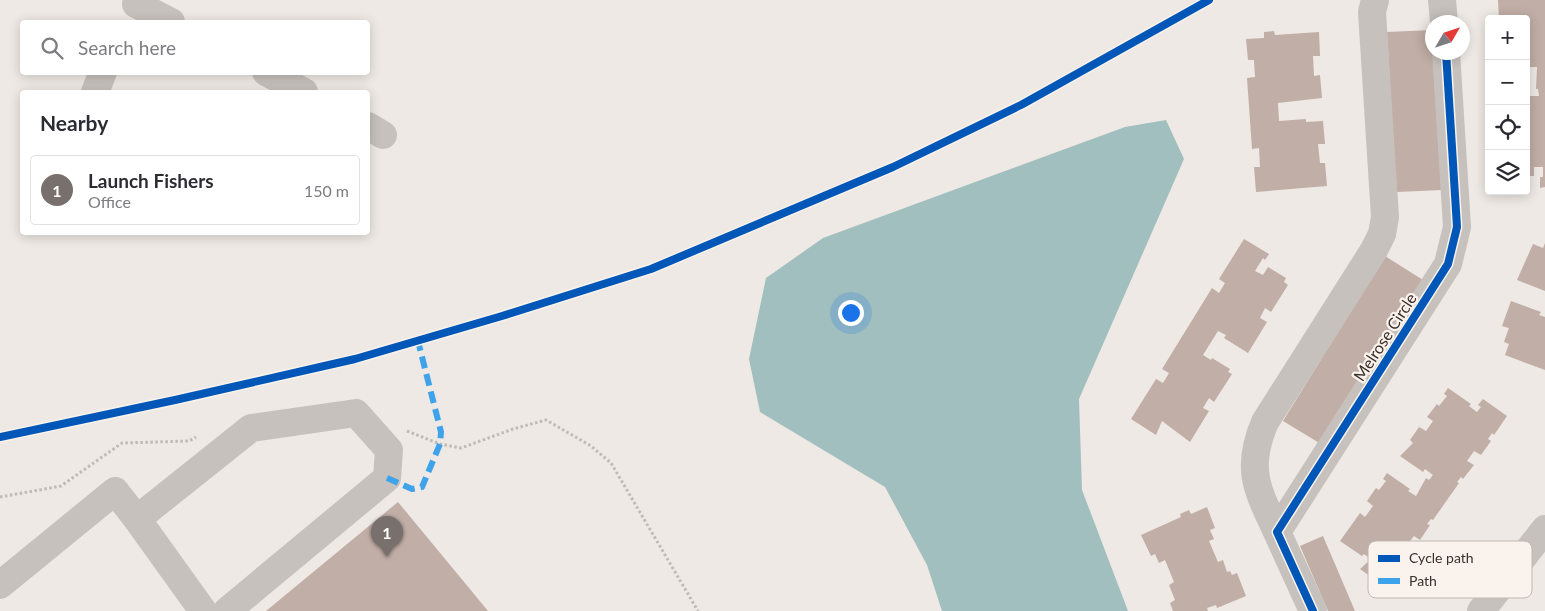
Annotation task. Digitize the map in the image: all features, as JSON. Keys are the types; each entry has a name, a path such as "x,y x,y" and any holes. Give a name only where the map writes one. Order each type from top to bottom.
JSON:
{"street":[{"path":"1313,611 1257,488 1254,472 1257,441 1265,422 1374,250 1382,234 1384,217 1372,12 1375,0"},
{"path":"1442,0 1443,15"},
{"path":"134,9 165,20"},
{"name":"Melrose Circle","path":"1277,532 1448,264 1457,227 1447,60"},
{"path":"96,90 102,75"},
{"path":"272,75 300,90"},
{"path":"136,519 251,428 356,413 389,450 387,478 227,611"},
{"path":"0,585 114,491 203,611"},
{"path":"1532,546 1545,529"},
{"path":"1481,611 1491,598"}],"water":[{"path":"1166,120 1184,159 1079,399 1082,490 1128,611 942,611 927,565 885,487 760,412 749,359 766,278 823,238 1125,127"}],"building":[{"path":"1498,0 1545,0 1545,187 1540,188 1540,177 1543,177 1543,167 1534,167 1534,176 1530,176 1530,96 1539,96 1538,89 1536,89 1537,67 1530,67 1530,15 1499,15"},
{"path":"1425,30 1425,60 1434,60 1442,190 1396,192 1387,32"},
{"path":"1274,31 1275,35 1319,32 1320,56 1313,56 1314,76 1320,75 1322,98 1278,103 1279,121 1306,119 1306,122 1323,121 1325,144 1318,144 1320,163 1325,163 1327,186 1256,192 1254,167 1260,167 1259,148 1252,149 1247,78 1255,77 1254,60 1248,60 1246,39 1264,38 1264,32"},
{"path":"1244,239 1269,254 1265,260 1263,258 1255,271 1263,275 1268,267 1286,278 1284,282 1288,285 1271,312 1265,308 1260,318 1267,322 1248,353 1224,338 1226,335 1218,331 1203,355 1230,369 1228,372 1232,374 1214,402 1209,398 1203,408 1209,411 1190,442 1162,421 1156,435 1131,419 1156,379 1163,383 1169,373 1162,369 1212,288 1219,293 1225,283 1219,279"},
{"path":"1545,243 1545,291 1517,280 1533,244 1543,248"},
{"path":"1385,256 1423,280 1321,444 1283,421"},
{"path":"1511,301 1541,312 1539,315 1545,317 1545,370 1505,355 1509,344 1504,342 1509,328 1502,326"},
{"path":"1448,388 1471,404 1469,406 1477,412 1481,407 1478,405 1483,399 1507,416 1494,435 1492,433 1488,439 1491,441 1481,455 1474,451 1467,461 1474,465 1463,479 1461,477 1457,482 1459,483 1433,520 1431,519 1427,524 1430,525 1420,540 1414,536 1410,541 1368,541 1368,557 1364,554 1362,556 1340,541 1360,513 1365,517 1373,506 1367,501 1376,488 1379,490 1386,481 1383,479 1387,473 1410,489 1408,491 1416,496 1426,478 1429,480 1433,475 1425,469 1423,472 1400,456 1413,443 1410,440 1419,427 1426,431 1433,421 1427,417 1437,404 1439,406 1447,396 1444,394"},
{"path":"398,502 488,611 266,611"},
{"path":"1207,507 1215,528 1210,530 1214,539 1209,541 1218,562 1223,560 1227,572 1230,571 1232,575 1237,573 1246,596 1217,608 1216,605 1207,608 1208,611 1173,611 1170,603 1175,600 1169,585 1174,582 1165,560 1159,563 1155,554 1151,556 1141,535 1181,517 1180,514 1189,510 1191,514"},
{"path":"1323,536 1355,611 1328,611 1300,546"},
{"path":"1368,562 1368,575 1360,569"}],"marked path":[{"path":"387,478 412,489 422,487 440,444 441,432 418,341"}],"cycle path":[{"path":"0,437 355,359 502,316 651,269 893,167 1021,105 1209,0"},
{"path":"1313,611 1277,532 1448,264 1457,227 1447,60"}],"place":[{"name":"Launch Fishers","path":"387,557"}]}
